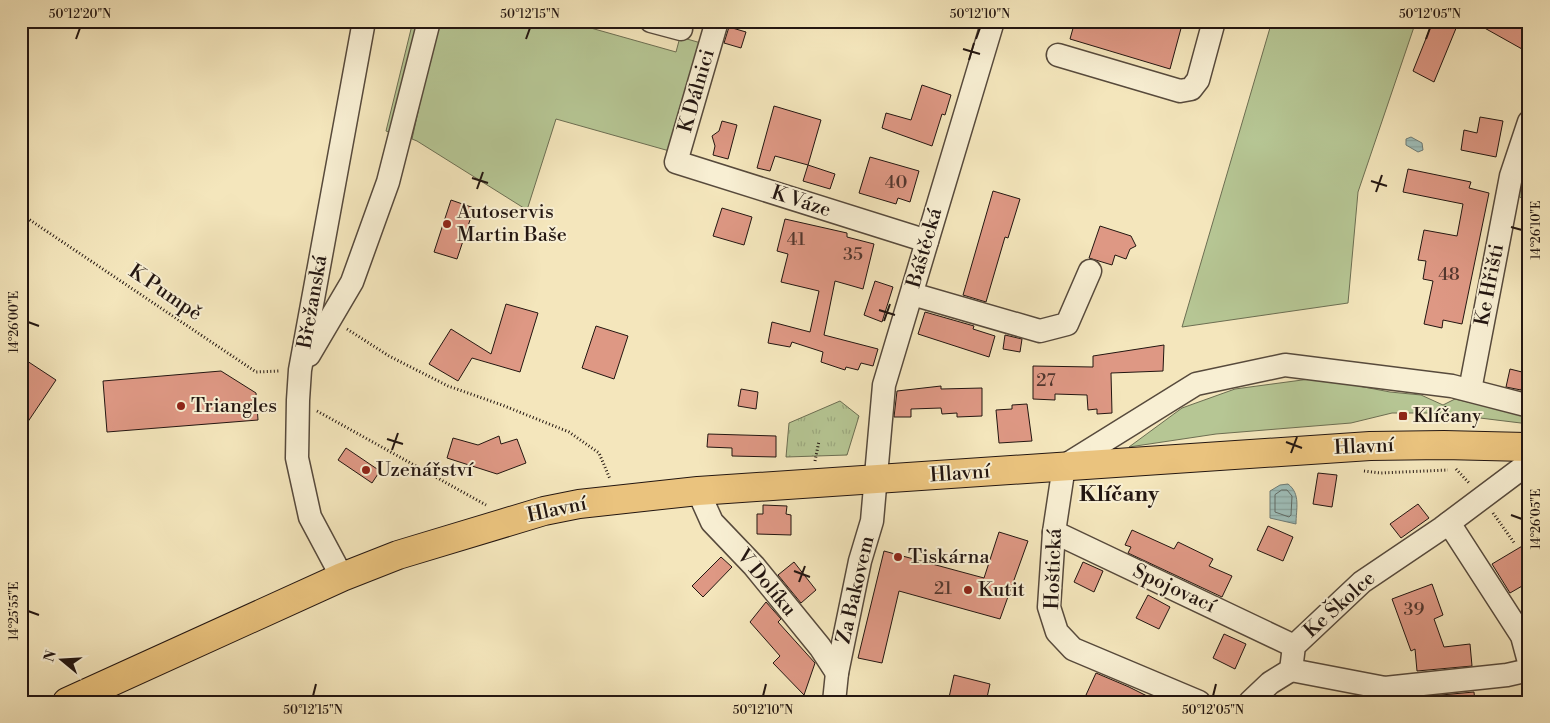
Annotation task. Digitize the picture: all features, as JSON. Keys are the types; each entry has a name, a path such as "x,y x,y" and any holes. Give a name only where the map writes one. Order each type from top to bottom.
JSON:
{"main road":[{"name":"Hlavní","path":"67,702 342,577 398,555 544,511 579,504 698,491 1370,446 1444,445 1529,448"}],"street":[{"name":"Břežanská","path":"342,577 310,517 297,458 298,400 300,370 364,21"},
{"path":"300,370 352,282 388,182 429,21"},
{"path":"651,21 681,29"},
{"name":"K Dálnici","path":"676,162 717,21"},
{"name":"Báštěcká","path":"875,479 884,385 993,21"},
{"path":"1058,54 1180,91 1191,89 1198,80 1214,21"},
{"name":"Ke Hřišti","path":"1470,390 1511,176 1529,122"},
{"name":"K Váze","path":"676,162 927,241"},
{"path":"912,294 1040,331 1067,324 1090,271"},
{"path":"1064,466 1196,384 1285,365 1452,386 1529,406"},
{"name":"Ke Školce","path":"1291,670 1294,646 1362,582 1449,523 1526,465 1529,448"},
{"name":"Hoštická","path":"1064,466 1054,532 1049,607 1057,632 1073,648 1199,702"},
{"name":"Za Bakovem","path":"834,702 837,673 860,561 872,521 875,479"},
{"name":"V Dolíku","path":"698,491 712,522 754,566 820,648 837,673"},
{"path":"1449,523 1522,636 1529,662"},
{"name":"Spojovací","path":"1054,532 1294,646"},
{"path":"1250,702 1270,683 1291,670 1385,688 1507,675 1529,670"}],"path":[{"name":"K Pumpě","path":"21,214 256,372 300,370"},
{"path":"329,320 359,336 389,356 448,386 570,432 600,453 607,469 615,499"},
{"path":"298,400 513,520"},
{"path":"815,464 819,440"}],"green space":[{"path":"413,21 421,21 394,134 386,131"},
{"path":"438,21 566,21 676,52 680,37 701,43 673,152 556,119 527,210 412,139"},
{"path":"1272,21 1416,21 1358,192 1348,303 1182,327"},
{"path":"1529,171 1529,202 1518,196"},
{"path":"1317,378 1390,392 1421,395 1443,405 1455,399 1529,416 1529,424 1439,413 1392,413 1351,423 1216,434 1129,447 1182,408 1235,389"},
{"path":"840,401 859,416 847,455 786,457 789,423"}],"water":[{"path":"1411,137 1422,143 1423,150 1418,152 1406,145 1406,139"},
{"path":"1288,484 1295,492 1296,497 1296,524 1270,518 1270,491 1280,485"}],"building":[{"path":"1075,21 1183,21 1170,69 1070,39"},
{"path":"1433,21 1459,21 1434,82 1413,71"},
{"path":"1472,21 1529,21 1529,47 1524,45 1522,49"},
{"path":"729,27 746,32 741,48 724,43"},
{"path":"922,85 951,95 945,115 942,114 932,146 882,128 886,113 911,120"},
{"path":"774,106 821,120 808,165 775,156 770,171 757,168"},
{"path":"1480,117 1503,121 1496,157 1461,150 1464,130 1477,133"},
{"path":"722,121 737,125 728,159 713,155 715,146 712,136 719,131"},
{"path":"870,157 919,171 910,202 898,198 896,204 859,193"},
{"path":"808,165 835,174 830,189 803,181"},
{"path":"1408,169 1471,182 1469,188 1489,193 1462,324 1443,320 1442,328 1424,324 1433,281 1423,279 1426,261 1418,260 1424,230 1457,236 1463,204 1403,192"},
{"path":"993,191 1020,199 1008,238 1005,237 986,302 963,295"},
{"path":"451,200 474,208 457,259 434,252"},
{"path":"722,208 752,217 744,245 713,236"},
{"path":"785,219 847,233 847,237 874,244 863,289 835,281 824,335 878,349 873,366 861,363 858,370 846,367 845,370 821,362 823,352 792,342 790,347 768,343 772,322 810,332 819,291 781,282 788,254 777,251"},
{"path":"1100,226 1131,236 1136,246 1130,249 1126,259 1115,255 1112,265 1089,258"},
{"path":"875,281 893,287 882,322 864,315"},
{"path":"506,304 538,313 520,372 472,358 458,381 429,364 451,329 491,354"},
{"path":"925,312 974,326 973,329 995,336 989,357 918,334"},
{"path":"596,326 628,336 614,379 582,368"},
{"path":"1005,335 1022,339 1020,352 1003,349"},
{"path":"1164,345 1163,371 1111,373 1112,413 1097,414 1097,409 1088,410 1087,395 1055,394 1055,400 1033,399 1033,366 1093,367 1093,356"},
{"path":"21,357 56,380 21,432"},
{"path":"1510,369 1526,373 1521,390 1506,387"},
{"name":"Triangles","path":"221,371 256,393 258,420 107,432 103,381"},
{"path":"941,386 941,389 982,388 982,416 957,417 957,413 942,414 941,408 911,409 911,417 894,417 897,391"},
{"path":"741,389 758,392 756,409 738,406"},
{"path":"1027,404 1032,441 999,443 996,410 1012,409 1012,405"},
{"path":"708,434 776,436 776,457 732,456 732,448 707,447"},
{"path":"499,436 501,444 517,439 526,463 497,474 447,458 453,438 478,445"},
{"path":"346,448 380,471 372,483 338,460"},
{"path":"1318,473 1337,475 1332,507 1313,504"},
{"path":"1418,504 1429,518 1401,538 1390,524"},
{"path":"763,505 787,506 786,514 791,515 791,535 757,534 757,514 763,514"},
{"path":"1268,526 1293,537 1283,561 1257,550"},
{"path":"1132,530 1174,549 1178,542 1213,559 1209,566 1232,576 1222,597 1128,553 1131,547 1125,545"},
{"path":"999,532 1028,541 1000,619 899,591 882,663 858,658 884,551 984,578"},
{"path":"1529,542 1529,582 1510,593 1492,564"},
{"path":"721,557 732,567 703,597 692,586"},
{"path":"794,562 816,590 801,603 778,575"},
{"path":"1083,562 1103,571 1094,592 1074,582"},
{"path":"1432,584 1443,615 1434,619 1444,647 1470,644 1472,666 1417,671 1415,649 1411,651 1392,599"},
{"path":"1148,595 1170,607 1159,629 1136,618"},
{"path":"766,602 781,619 778,622 815,663 804,695 773,663 780,656 750,622"},
{"path":"1224,634 1246,644 1235,669 1213,658"},
{"path":"1096,673 1159,702 1099,702 1086,695"},
{"path":"954,675 990,684 986,702 948,702"},
{"path":"1474,692 1475,702 1430,702 1430,696"}],"place":[{"name":"Autoservis Martin Baše","path":"447,224"},
{"name":"Triangles","path":"181,406"},
{"name":"Klíčany","path":"1403,416"},
{"name":"Uzenářství","path":"366,470"},
{"name":"Tiskárna","path":"898,557"},
{"name":"Kutit","path":"968,590"}],"district":[{"name":"Klíčany","path":"1119,494"}]}
